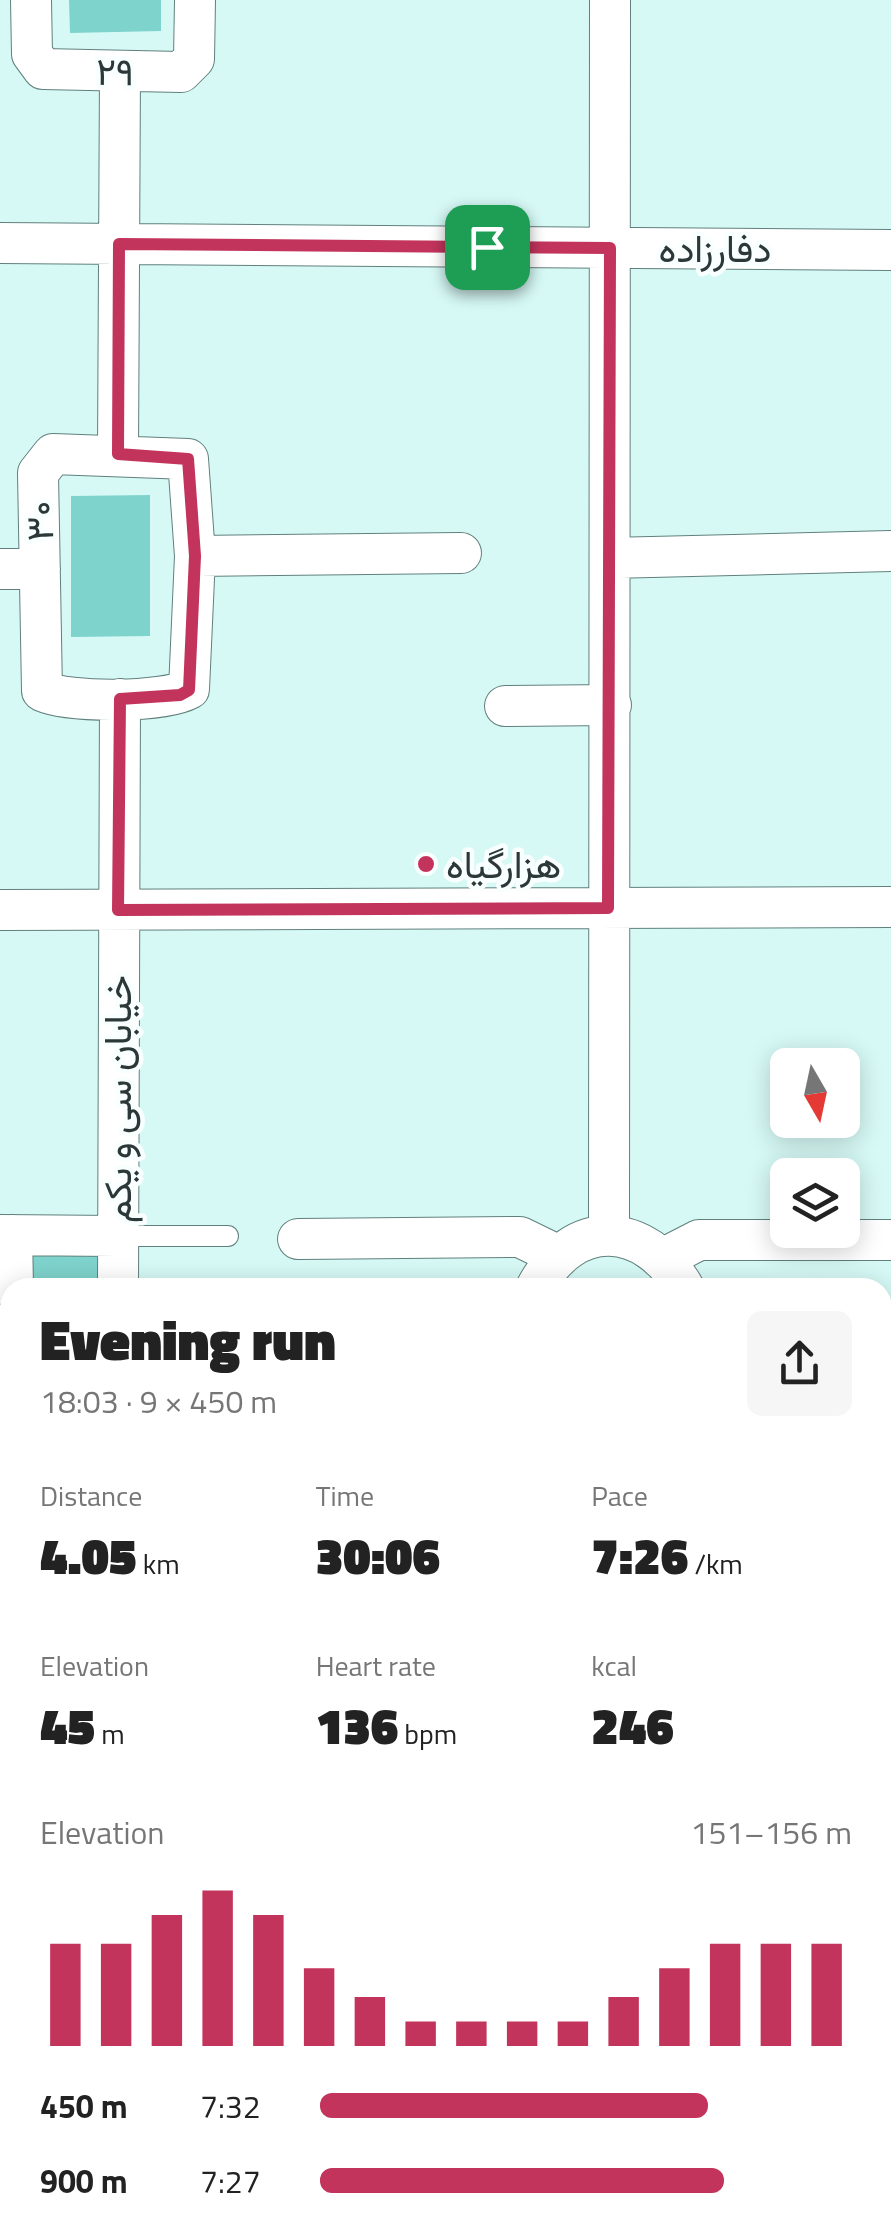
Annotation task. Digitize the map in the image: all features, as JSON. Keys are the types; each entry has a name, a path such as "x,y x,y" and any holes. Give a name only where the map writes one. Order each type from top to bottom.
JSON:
{"street":[{"name":"۲۹","path":"31,0 36,64 44,69 120,72 180,72 191,66 196,0"},
{"path":"609,1234 610,0"},
{"path":"118,454 120,72"},
{"name":"دفارزاده","path":"0,244 891,250"},
{"name":"۳۰","path":"53,454 188,459 195,556 189,690 180,695 120,699 42,691 38,473 43,462 53,454"},
{"path":"610,558 891,552"},
{"path":"195,556 461,553"},
{"path":"0,569 40,568"},
{"name":"خیابان سی و یکم","path":"118,1278 120,699"},
{"path":"505,706 611,705"},
{"path":"0,910 891,907"},
{"path":"298,1238 520,1237 547,1272 582,1242 609,1234 642,1241 674,1273 699,1240 891,1240"},
{"path":"12,1278 6,1235 117,1236"}],"lane":[{"path":"117,1236 228,1236"}],"shaded area":[{"path":"69,0 161,0 161,31 70,33"},
{"path":"150,495 150,636 71,637 71,496"},
{"path":"26,1247 108,1247 110,1278 25,1278"}],"place":[{"name":"هزارگیاه","path":"426,864"}],"route":[{"path":"119,244 487,247 610,248 608,908 118,910 120,699 180,695 189,690 193,678 195,556 192,470 188,459 118,454 119,244"}]}
